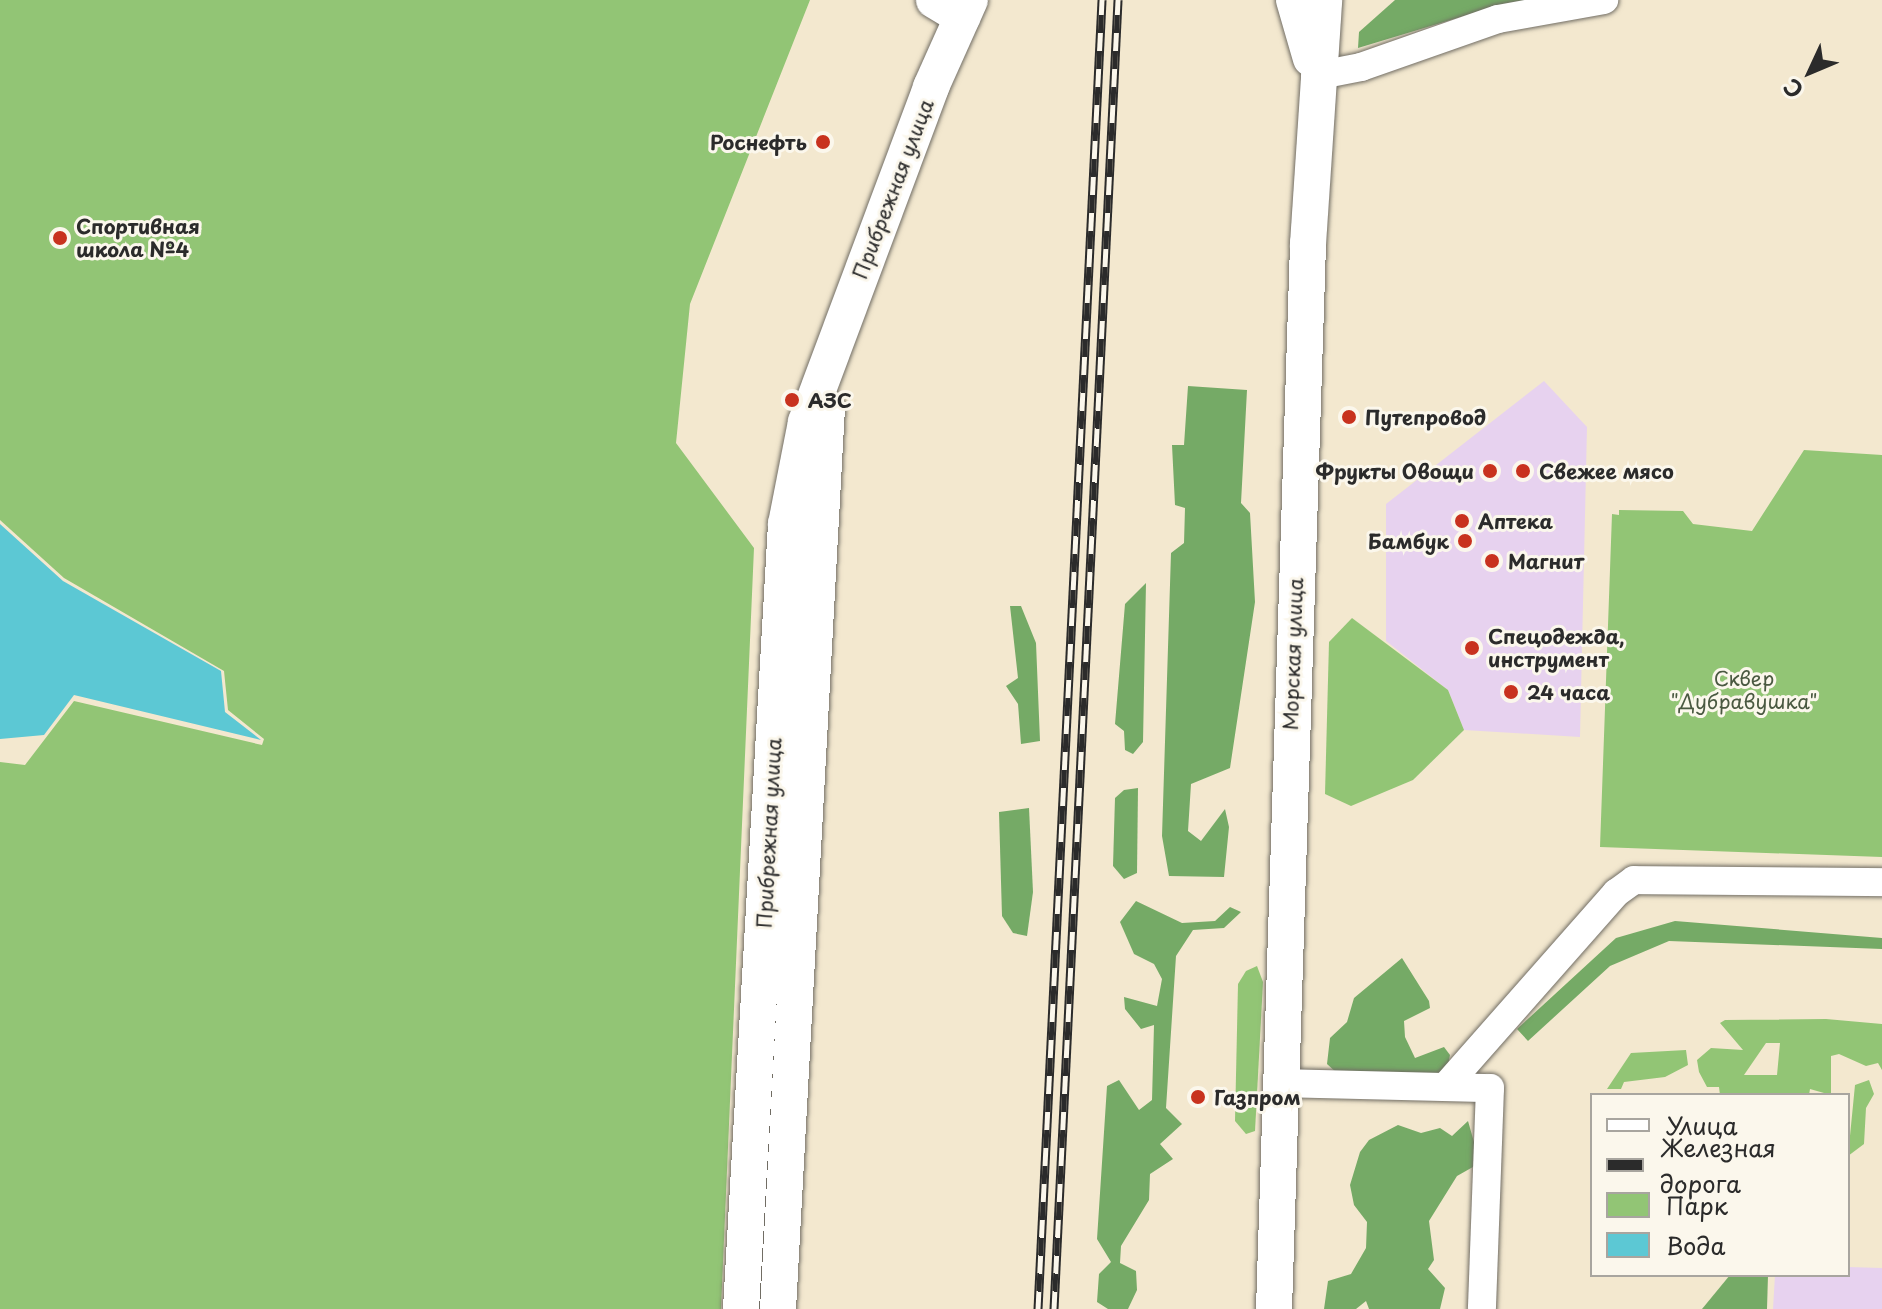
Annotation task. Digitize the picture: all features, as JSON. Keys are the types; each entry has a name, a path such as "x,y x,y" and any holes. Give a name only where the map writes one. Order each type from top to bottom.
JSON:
{"main road":[{"path":"1294,0 1315,76"},
{"name":"Морская улица","path":"1274,1309 1315,76 1324,0"},
{"name":"Прибрежная улица","path":"741,1309 786,524 806,422 830,363 839,330 955,6"},
{"name":"Прибрежная улица","path":"778,1309 830,363"}],"street":[{"path":"1315,76 1361,67 1498,19 1604,0"},
{"path":"1445,1087 1616,893 1634,880 1882,882"},
{"path":"1282,1083 1490,1088 1482,1309"}],"shaded area":[{"path":"1544,381 1587,427 1580,737 1464,730 1448,690 1386,641 1386,504"},
{"path":"1850,1267 1882,1268 1882,1309 1773,1309 1775,1277 1850,1277"}],"green space":[{"path":"0,0 810,0 690,304 676,443 754,548 721,1309 0,1309 0,762 25,765 74,701 262,745 264,739 228,710 224,671 64,578 0,520"},
{"path":"1395,0 1541,0 1497,6 1358,48 1359,32"},
{"path":"1188,386 1247,390 1241,503 1250,513 1255,602 1230,768 1191,784 1188,831 1201,841 1225,809 1229,827 1224,877 1169,876 1162,836 1171,553 1184,543 1185,508 1175,505 1172,445 1184,445"},
{"name":"Сквер \"Дубравушка\"","path":"1804,450 1882,455 1882,857 1600,847 1612,514 1619,515 1619,510 1683,511 1693,524 1752,531"},
{"path":"1146,583 1143,742 1133,754 1125,750 1124,731 1115,724 1125,604"},
{"path":"1010,606 1021,606 1036,643 1040,741 1021,744 1018,704 1006,686 1018,678"},
{"path":"1352,618 1448,690 1464,730 1413,780 1351,806 1325,794 1329,642"},
{"path":"1138,788 1137,873 1124,879 1113,866 1115,798 1124,790"},
{"path":"1029,808 1033,892 1027,936 1013,933 1002,916 999,812"},
{"path":"1136,901 1182,923 1215,921 1230,907 1241,912 1224,928 1193,930 1176,956 1166,1108 1182,1124 1160,1144 1173,1159 1150,1174 1149,1200 1121,1246 1120,1263 1136,1271 1137,1290 1128,1309 1108,1309 1097,1302 1099,1274 1111,1262 1097,1239 1107,1086 1119,1080 1139,1110 1152,1100 1154,1025 1141,1029 1125,1009 1124,997 1157,1006 1162,979 1154,964 1134,954 1120,922"},
{"path":"1675,921 1882,938 1882,949 1669,941 1610,966 1528,1041 1517,1029 1616,938"},
{"path":"1402,958 1429,1001 1430,1008 1404,1021 1405,1037 1415,1058 1444,1047 1450,1055 1445,1081 1338,1074 1327,1064 1330,1038 1347,1022 1354,998"},
{"path":"1257,966 1263,982 1255,1131 1246,1134 1235,1121 1238,984 1246,971"},
{"path":"1826,1019 1882,1024 1882,1070 1878,1063 1866,1066 1839,1054 1831,1056 1831,1093 1810,1089 1809,1093 1720,1093 1719,1087 1707,1087 1697,1060 1711,1048 1743,1050 1720,1023 1725,1020","holes":["1766,1043 1780,1043 1777,1075 1744,1075"]},
{"path":"1686,1050 1688,1065 1665,1077 1624,1082 1621,1089 1607,1089 1631,1053"},
{"path":"1869,1080 1874,1094 1866,1108 1864,1144 1850,1154 1850,1136 1855,1085"},
{"path":"1468,1121 1480,1163 1457,1176 1429,1221 1434,1260 1428,1269 1445,1288 1440,1309 1369,1309 1366,1301 1356,1309 1324,1309 1328,1281 1351,1274 1366,1248 1367,1222 1354,1205 1350,1185 1360,1152 1369,1140 1398,1125 1421,1133 1440,1128 1452,1136"},
{"path":"1728,1277 1768,1277 1767,1309 1702,1309"}],"water":[{"path":"0,524 63,581 221,671 225,712 261,740 74,695 44,735 0,739"}],"railway":[{"path":"1038,1309 1102,0"},
{"path":"1054,1309 1118,0"}],"place":[{"name":"Роснефть","path":"823,142"},
{"name":"Спортивная школа №4","path":"60,238"},
{"name":"АЗС","path":"792,400"},
{"name":"Путепровод","path":"1349,417"},
{"name":"Фрукты Овощи","path":"1490,471"},
{"name":"Свежее мясо","path":"1523,471"},
{"name":"Аптека","path":"1462,521"},
{"name":"Бамбук","path":"1465,541"},
{"name":"Магнит","path":"1492,561"},
{"name":"Спецодежда, инструмент","path":"1472,648"},
{"name":"24 часа","path":"1511,692"},
{"name":"Газпром","path":"1198,1097"}]}
